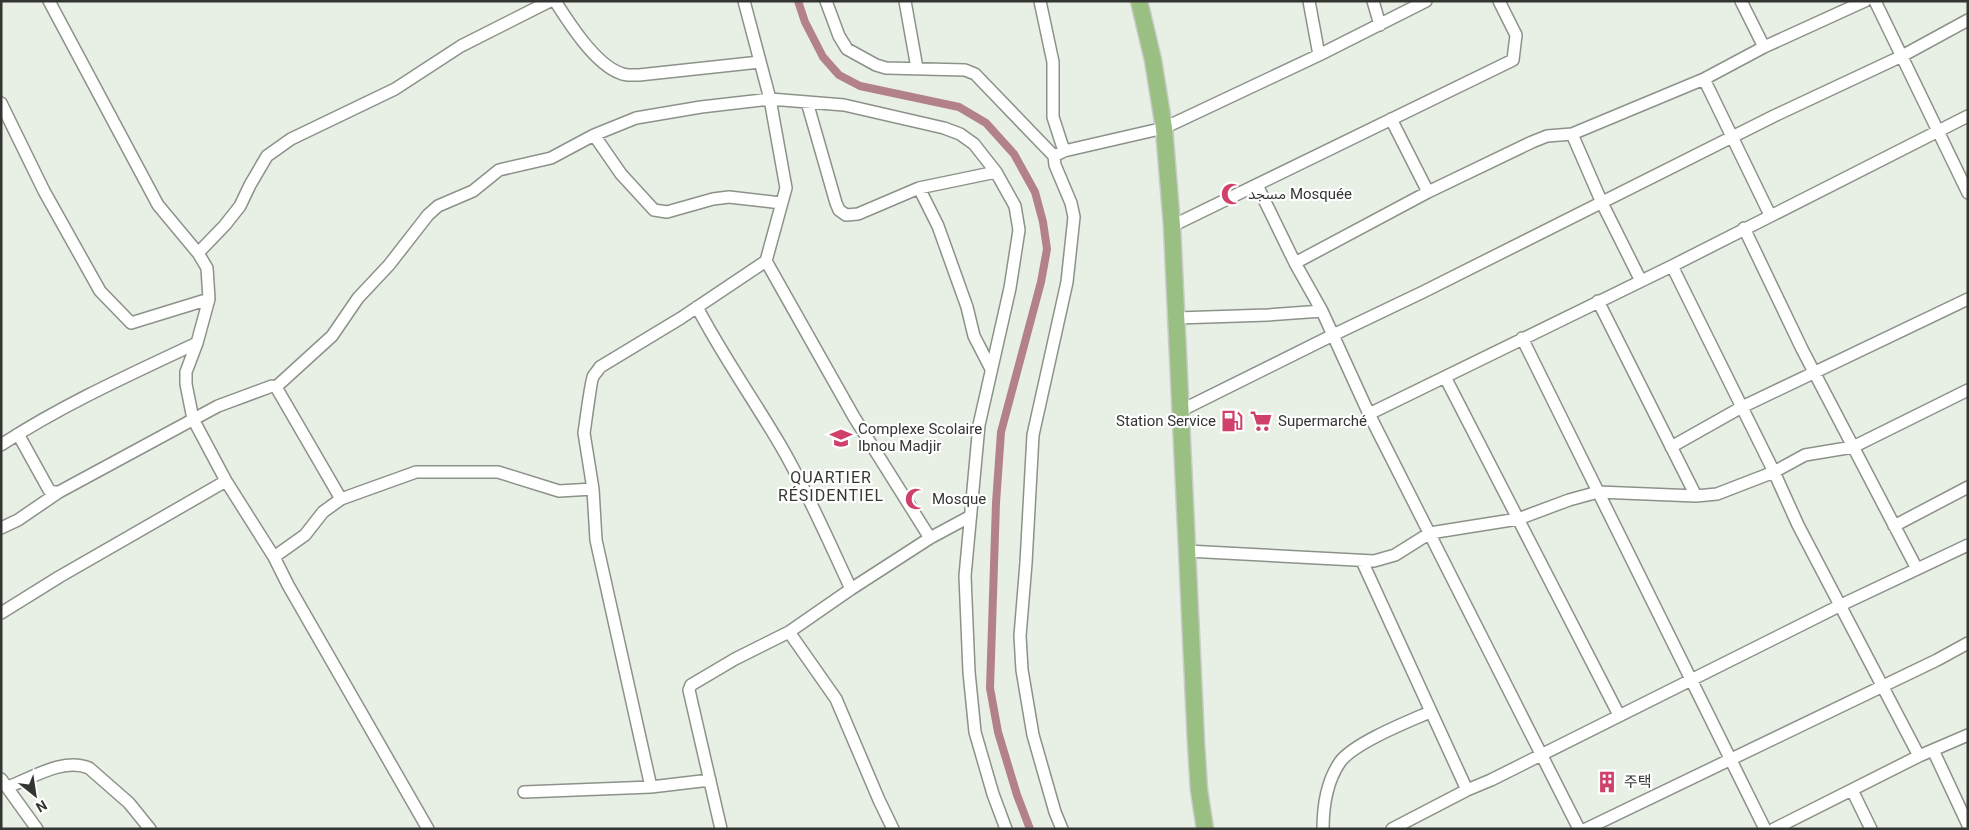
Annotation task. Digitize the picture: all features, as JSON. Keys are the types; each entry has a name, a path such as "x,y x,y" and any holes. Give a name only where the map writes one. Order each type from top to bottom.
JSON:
{"highway":[{"path":"1139,1 1164,128 1172,226 1196,743 1199,790 1205,829"}],"street":[{"path":"49,1 158,205 198,253 208,272 209,299 197,343 186,372 186,384 193,420 226,480 274,557 288,585 428,829"},
{"path":"198,253 240,206 267,156 291,139 395,89 461,46 550,1"},
{"path":"555,1 575,33 608,68 620,74 639,75 760,62"},
{"path":"651,787 596,540 593,489 584,433 592,379 600,368 766,261 786,188 770,99 744,1"},
{"path":"826,1 842,42 847,49 881,66 971,71 1059,153"},
{"path":"905,1 917,68"},
{"path":"1040,1 1053,62 1053,117 1059,153 1055,165 1071,203 1074,217 1067,282 1033,435 1020,636 1022,670 1032,735 1062,829"},
{"path":"1309,1 1319,55"},
{"path":"1373,1 1380,24"},
{"path":"1059,153 1164,128 1319,55 1426,1"},
{"path":"1172,226 1513,60 1516,35 1499,1"},
{"path":"1741,1 1764,47"},
{"path":"1295,263 1428,192 1547,136 1572,134 1704,79 1764,47 1865,1"},
{"path":"1875,1 1968,193"},
{"path":"1182,410 1774,116 1902,56 1968,20"},
{"path":"1704,79 1770,215"},
{"path":"1,528 18,520 59,492 218,406 272,386 276,387 332,336 358,298 389,265 428,215 438,206 473,191 499,170 551,158 594,135 636,118 664,112 770,99 844,105 944,128 960,134 974,144 996,172 1015,206 1019,220 1019,237 1010,288 979,425 965,576 969,672 974,732 1006,829"},
{"path":"807,102 839,210 846,215 858,214 919,188 996,172"},
{"path":"1,104 44,191 100,291 131,323 209,299"},
{"path":"1369,414 1672,266 1968,116"},
{"path":"1391,119 1428,192"},
{"path":"1572,134 1602,203 1641,281"},
{"path":"594,135 620,174 654,210 667,212 713,199 729,197 781,203"},
{"path":"1257,185 1295,263 1322,311 1369,414 1579,829"},
{"path":"919,188 938,226 967,307 974,336 991,369"},
{"path":"1744,228 1852,447 1918,569"},
{"path":"766,261 854,417 930,538"},
{"path":"1672,266 1774,472 1798,525 1883,684 1919,756"},
{"path":"1671,447 1742,407 1968,299"},
{"path":"1598,301 1696,496"},
{"path":"696,307 782,448 802,485 851,589"},
{"path":"1177,318 1322,311"},
{"path":"1522,338 1765,829"},
{"path":"1,445 122,378 197,343"},
{"path":"1445,377 1619,716"},
{"path":"276,387 341,499"},
{"path":"1187,551 1362,561 1386,559 1430,533 1518,519 1569,500 1598,492 1696,496 1717,494 1774,472 1805,455 1852,447 1968,390"},
{"path":"18,434 49,490 59,492"},
{"path":"274,557 305,535 323,512 341,499 416,472 498,472 559,491 593,489"},
{"path":"1,613 226,480"},
{"path":"1894,526 1968,487"},
{"path":"721,829 689,690 691,685 735,659 789,632 930,538 969,517"},
{"path":"1397,828 1467,790 1491,780 1841,605 1968,545"},
{"path":"1362,561 1467,790"},
{"path":"789,632 836,700 875,792 893,829"},
{"path":"1586,829 1883,684 1937,660 1968,643"},
{"path":"1323,829 1327,790 1343,759 1365,744 1430,712"},
{"path":"1780,828 1919,756 1968,734"},
{"path":"1932,750 1968,825"},
{"path":"36,829 5,783 74,764 89,768 129,802 150,829"},
{"path":"524,792 651,787 710,780"},
{"path":"1852,790 1872,829"}],"waterway":[{"path":"798,1 805,22 823,57 839,75 860,86 959,107 986,123 1014,154 1035,192 1043,222 1047,249 1041,282 1001,432 996,503 990,688 998,732 1017,795 1030,829"}],"place":[{"name":"مسجد Mosquée","path":"1232,194"},
{"name":"Station Service","path":"1232,421"},
{"name":"Supermarché","path":"1261,421"},
{"name":"Complexe Scolaire Ibnou Madjir","path":"841,438"},
{"name":"Mosque","path":"916,499"},
{"name":"주택","path":"1607,782"}],"district":[{"name":"QUARTIER RÉSIDENTIEL","path":"831,486"}]}
